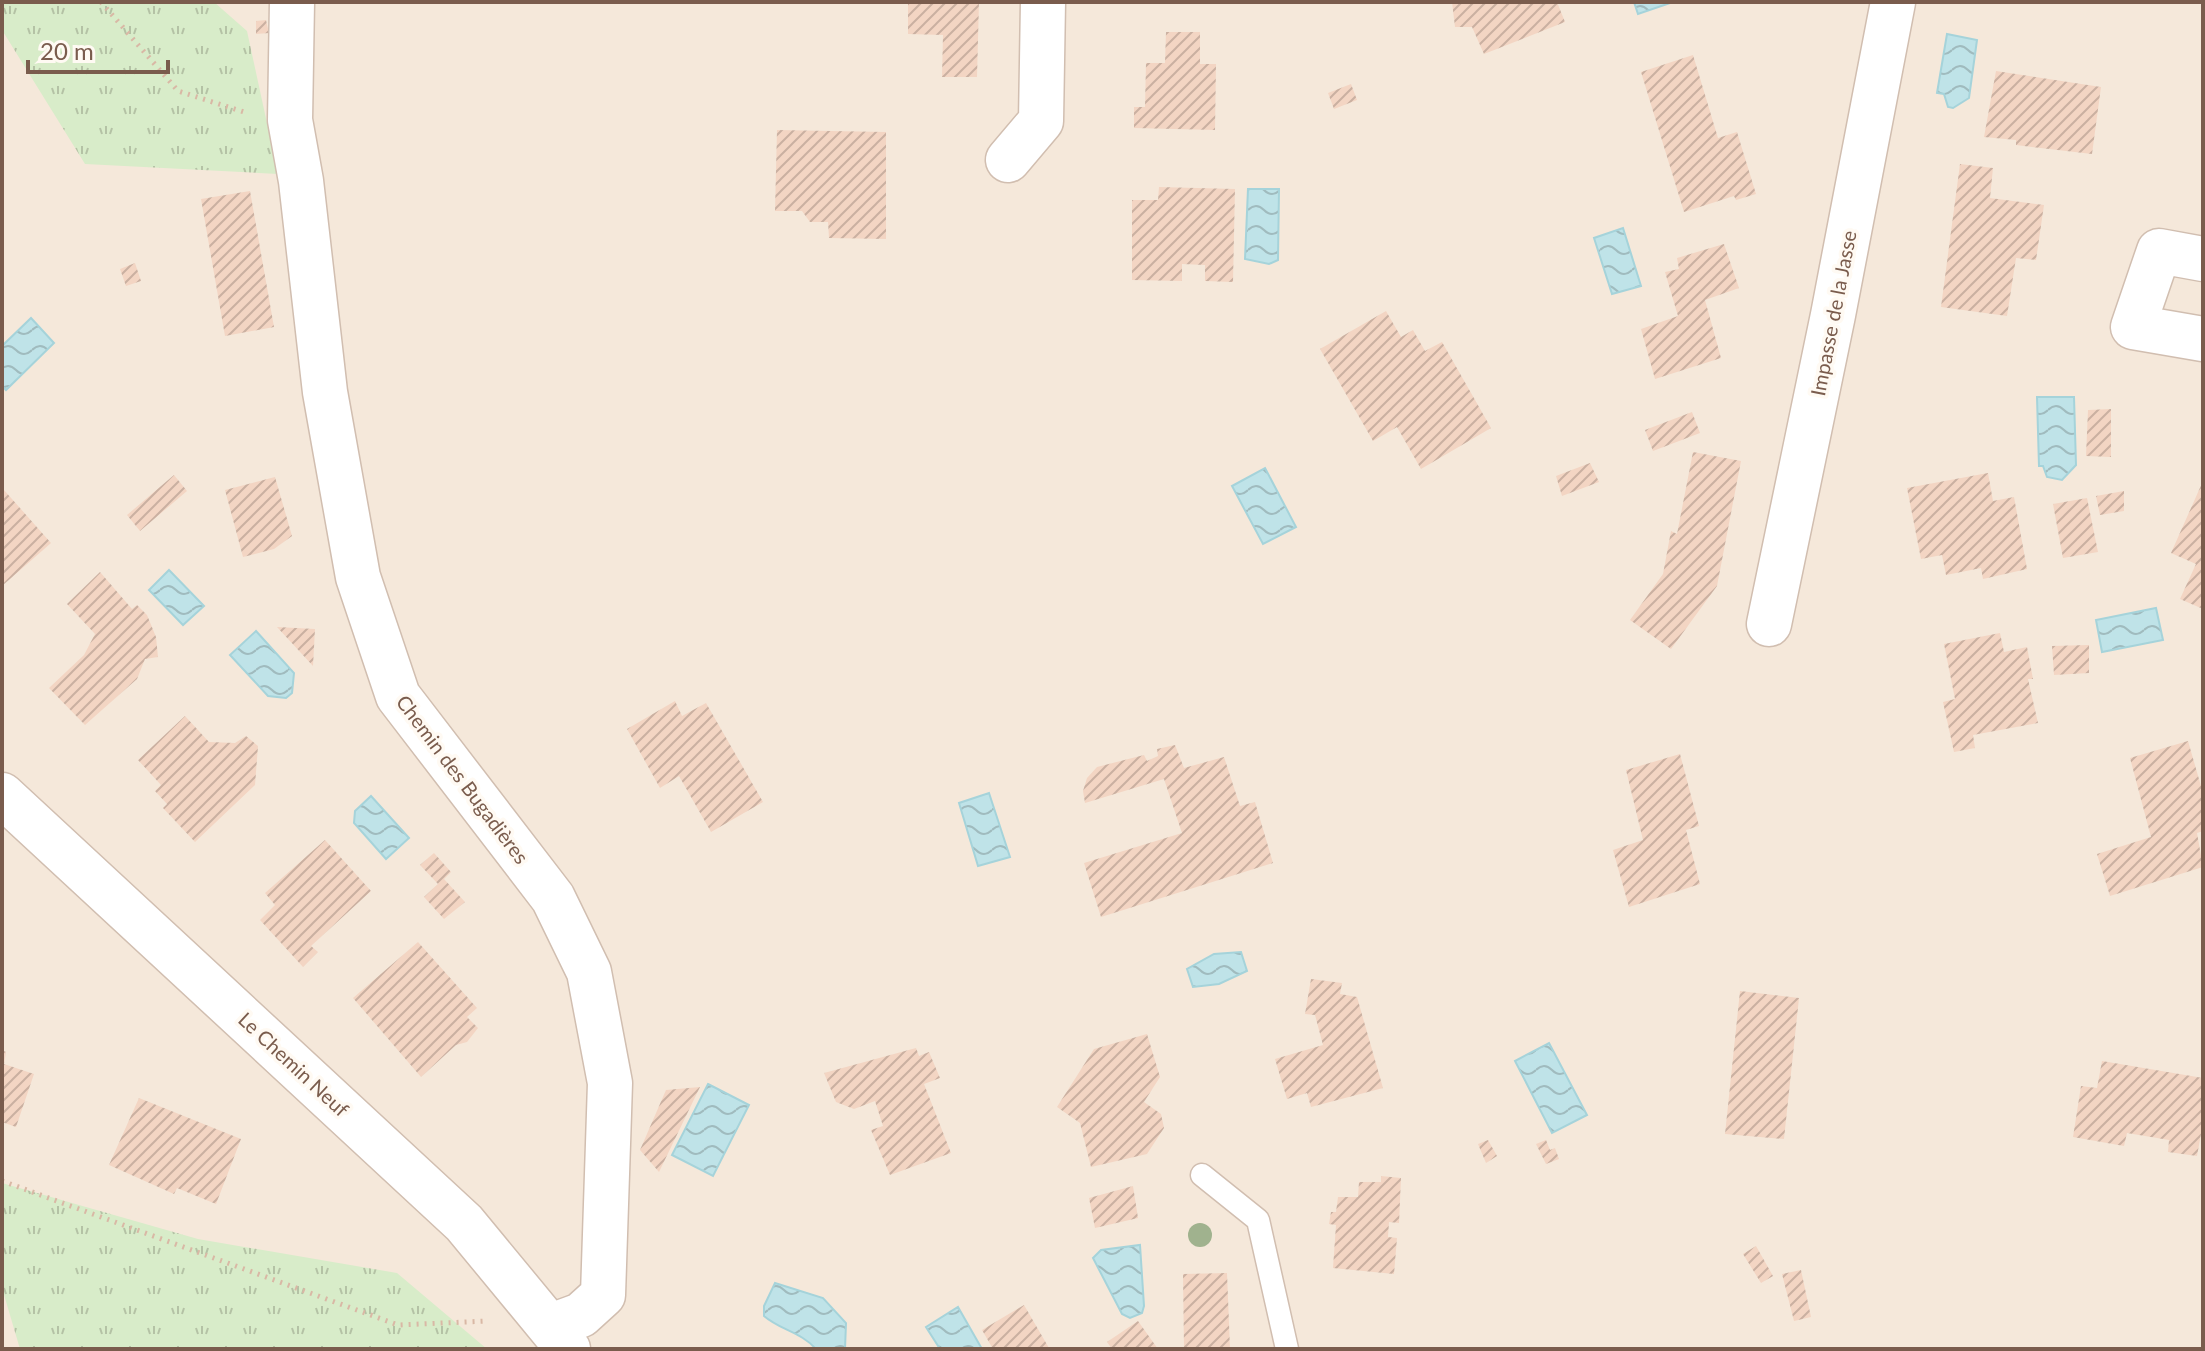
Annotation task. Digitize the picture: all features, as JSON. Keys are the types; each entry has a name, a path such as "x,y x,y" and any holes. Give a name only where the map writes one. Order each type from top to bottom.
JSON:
{"street":[{"name":"Chemin des Bugadières","path":"292,2 290,120 325,392 358,577 398,696 553,898 589,972 610,1083 603,1295 559,1337"},
{"path":"1008,160 1041,121 1043,2"},
{"name":"Impasse de la Jasse","path":"1769,624 1893,2"},
{"path":"2203,259 2159,251 2133,327 2203,339"},
{"name":"Le Chemin Neuf","path":"2,795 464,1223 559,1337"}],"lane":[{"path":"1202,1175 1258,1220 1287,1349"}],"path":[{"path":"101,2 178,91 234,110 290,120"},
{"path":"2,1181 398,1325 499,1321 559,1337"}],"shaded area":[{"path":"2,2 2203,2 2203,1349 2,1349"}],"green space":[{"path":"2,2 214,2 247,31 278,174 85,164 2,30"},
{"path":"2,1183 198,1239 397,1273 487,1349 20,1349 2,1288"}],"water":[{"path":"1634,2 1673,2 1638,14"},
{"path":"1947,34 1977,40 1969,98 1953,108 1948,107 1944,94 1937,93"},
{"path":"1248,189 1279,189 1278,260 1269,264 1245,259"},
{"path":"1623,228 1641,286 1612,294 1594,238"},
{"path":"31,318 54,343 6,390 2,386 2,346"},
{"path":"2037,397 2074,397 2076,465 2062,480 2047,477 2043,466 2039,466"},
{"path":"1265,468 1296,527 1263,544 1232,486"},
{"path":"169,570 204,606 183,625 149,590"},
{"path":"2156,608 2163,640 2102,652 2096,620"},
{"path":"256,631 294,673 292,693 286,698 268,696 230,655"},
{"path":"989,793 1010,857 978,866 959,803"},
{"path":"371,796 409,838 386,859 354,823 355,811"},
{"path":"1241,952 1247,971 1219,984 1193,987 1187,969 1214,954"},
{"path":"1549,1043 1587,1115 1552,1133 1515,1061"},
{"path":"708,1084 749,1105 713,1176 672,1155"},
{"path":"1140,1245 1144,1306 1142,1313 1130,1318 1122,1314 1093,1258 1101,1250"},
{"path":"775,1283 823,1298 846,1323 845,1349 816,1349 764,1316 764,1306"},
{"path":"958,1307 982,1349 940,1349 926,1327"}],"building":[{"path":"908,2 979,2 977,77 942,77 943,35 908,34"},
{"path":"1452,2 1557,2 1565,22 1484,54 1472,27 1455,27"},
{"path":"266,20 269,33 256,34 256,21"},
{"path":"1166,32 1200,32 1200,64 1216,64 1215,130 1134,128 1134,107 1145,107 1146,63 1165,63"},
{"path":"1693,55 1718,138 1737,132 1756,194 1736,200 1734,196 1684,212 1641,72"},
{"path":"1996,71 2101,87 2092,154 2016,145 2016,140 1984,137"},
{"path":"1351,84 1357,100 1334,109 1328,93"},
{"path":"777,130 886,132 886,239 829,238 828,222 810,222 802,211 775,211"},
{"path":"1960,164 1993,168 1990,198 2044,205 2036,260 2016,258 2007,316 1941,307"},
{"path":"1159,187 1235,189 1233,282 1205,281 1205,265 1182,264 1182,281 1132,280 1132,200 1158,200"},
{"path":"250,191 274,327 225,336 201,199"},
{"path":"1724,244 1739,288 1705,300 1721,358 1655,379 1641,329 1678,316 1665,272 1679,269 1677,258"},
{"path":"135,263 141,281 126,286 120,269"},
{"path":"1386,311 1401,337 1413,330 1425,351 1442,342 1491,428 1421,469 1397,427 1373,441 1320,349"},
{"path":"2111,409 2111,457 2086,456 2088,410"},
{"path":"1692,412 1700,433 1653,451 1645,430"},
{"path":"1693,452 1741,461 1717,586 1671,649 1630,620 1663,574 1671,531 1677,534"},
{"path":"1590,463 1599,482 1562,496 1556,476"},
{"path":"1988,473 1993,501 2014,497 2027,569 1983,579 1981,568 1946,575 1942,555 1921,559 1907,488"},
{"path":"174,475 187,491 140,531 127,515"},
{"path":"275,477 292,536 274,549 243,557 225,490"},
{"path":"2203,481 2203,609 2180,599 2196,564 2171,553"},
{"path":"4,490 51,543 2,586 2,492"},
{"path":"2124,491 2124,511 2100,515 2096,496"},
{"path":"2087,498 2098,552 2063,558 2053,504"},
{"path":"100,572 132,609 137,605 147,615 156,637 158,657 145,659 137,679 85,725 49,688 84,655 95,634 67,604"},
{"path":"277,627 315,629 313,666"},
{"path":"2000,633 2004,652 2027,647 2033,679 2028,679 2038,723 1973,735 1975,748 1954,752 1943,702 1955,699 1944,644"},
{"path":"2089,645 2089,673 2054,675 2052,646"},
{"path":"675,701 682,716 706,703 763,802 711,832 679,776 660,788 627,729"},
{"path":"185,716 209,742 235,743 246,736 258,746 255,785 195,842 163,808 167,804 155,791 161,785 138,760"},
{"path":"2188,741 2203,793 2203,831 2197,833 2203,867 2110,896 2097,854 2151,837 2130,758"},
{"path":"1175,745 1184,768 1224,757 1240,806 1255,802 1273,863 1101,917 1084,863 1182,833 1164,779 1085,803 1083,791 1087,778 1097,767 1144,755 1147,761 1158,756 1157,749"},
{"path":"1680,754 1699,826 1686,830 1700,884 1629,907 1613,850 1643,840 1626,770"},
{"path":"325,840 371,891 311,946 318,952 303,967 260,920 275,905 265,893"},
{"path":"434,853 451,872 444,879 465,902 444,919 424,897 438,884 420,865"},
{"path":"418,942 477,1008 467,1017 478,1028 467,1042 456,1045 421,1077 353,998"},
{"path":"1311,979 1342,983 1340,994 1357,997 1383,1088 1311,1107 1307,1093 1287,1099 1275,1059 1323,1045 1315,1015 1305,1014"},
{"path":"1740,991 1799,998 1784,1139 1725,1134"},
{"path":"1147,1034 1160,1077 1144,1102 1161,1114 1164,1128 1147,1154 1091,1167 1080,1123 1057,1107 1094,1049"},
{"path":"916,1048 919,1056 929,1052 940,1078 924,1084 951,1153 890,1175 871,1130 883,1126 875,1101 854,1109 836,1102 824,1073"},
{"path":"2,1050 6,1052 4,1064 34,1074 16,1127 2,1122"},
{"path":"2102,1061 2203,1078 2203,1123 2197,1156 2168,1152 2169,1140 2127,1133 2124,1146 2073,1137 2081,1086 2097,1088"},
{"path":"700,1087 659,1172 640,1150 666,1090"},
{"path":"139,1098 241,1139 216,1204 177,1188 174,1194 109,1165"},
{"path":"1488,1140 1497,1156 1486,1163 1478,1144"},
{"path":"1546,1140 1550,1150 1555,1148 1559,1159 1546,1164 1536,1144"},
{"path":"1381,1176 1401,1178 1399,1223 1389,1222 1388,1237 1397,1238 1394,1274 1333,1268 1336,1225 1329,1224 1331,1212 1336,1212 1338,1197 1358,1197 1359,1182 1381,1182"},
{"path":"1133,1186 1138,1218 1095,1228 1089,1198"},
{"path":"1756,1246 1773,1276 1761,1283 1743,1254"},
{"path":"1801,1270 1811,1317 1794,1321 1782,1274"},
{"path":"1227,1273 1230,1349 1184,1349 1183,1274"},
{"path":"1024,1305 1049,1348 993,1349 982,1330"},
{"path":"1138,1321 1158,1349 1112,1349 1107,1342"}]}
